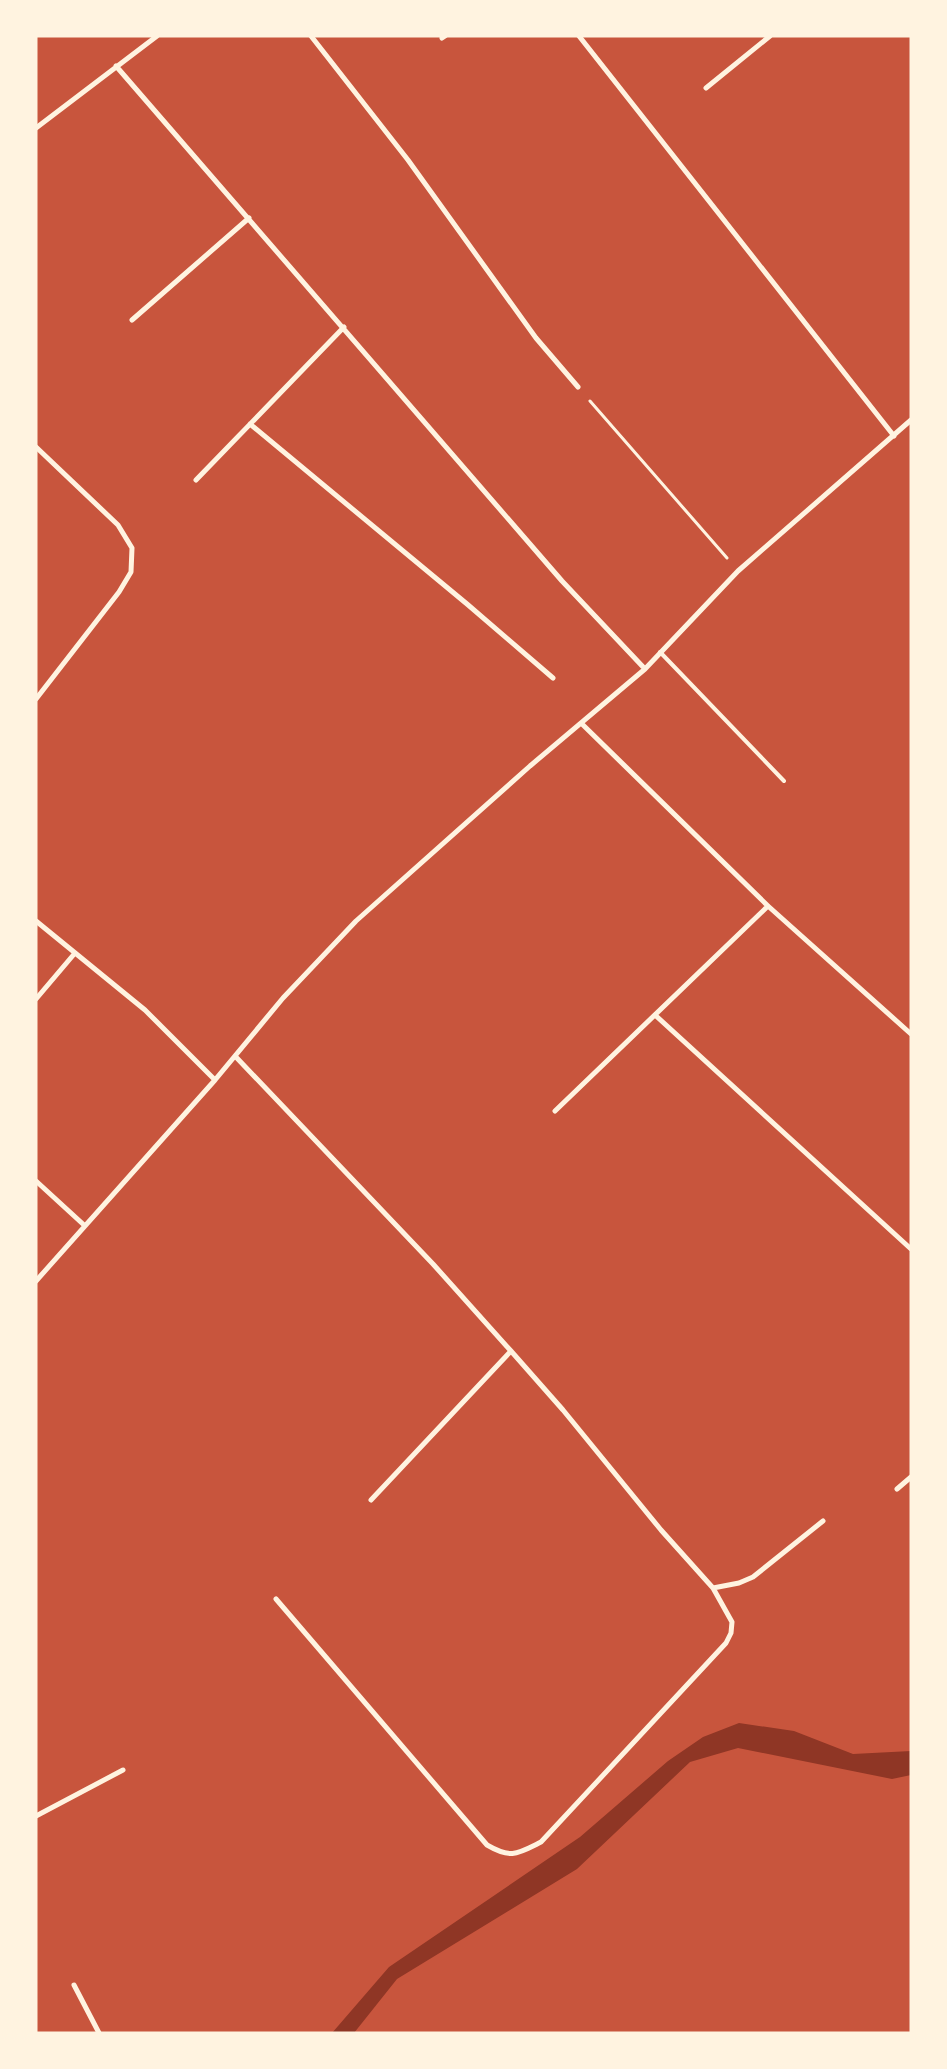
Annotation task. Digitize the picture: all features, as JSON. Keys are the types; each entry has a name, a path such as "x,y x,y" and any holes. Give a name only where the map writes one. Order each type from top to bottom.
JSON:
{"street":[{"path":"36,128 157,36"},
{"path":"311,36 408,160 536,338 578,387"},
{"path":"579,36 894,436"},
{"path":"706,88 770,36"},
{"path":"116,66 562,581 645,670"},
{"path":"132,320 249,218"},
{"path":"196,480 344,327"},
{"path":"36,1281 215,1080 284,998 356,921 581,722 645,670 738,571 911,420"},
{"path":"250,424 553,678"},
{"path":"36,447 118,525 132,548 131,572 119,592 36,698"},
{"path":"581,722 768,906 911,1034"},
{"path":"555,1111 768,906"},
{"path":"36,921 145,1010 215,1080"},
{"path":"36,999 75,953"},
{"path":"655,1015 911,1249"},
{"path":"235,1056 433,1264 563,1410 661,1530 713,1588 732,1622 731,1633 726,1644 541,1842 521,1852 503,1855 487,1845 276,1599"},
{"path":"36,1181 84,1225"},
{"path":"371,1500 511,1351"},
{"path":"897,1489 911,1477"},
{"path":"713,1588 739,1583 753,1577 823,1521"},
{"path":"36,1816 123,1770"},
{"path":"74,1985 99,2033"}],"lane":[{"path":"660,652 784,781"}],"path":[{"path":"578,387 738,571"}],"shaded area":[{"path":"739,1723 794,1731 853,1754 911,1751 911,1775 892,1779 738,1748 690,1762 577,1869 397,1979 354,2033 332,2033 389,1967 580,1837 668,1761 703,1737"}]}
